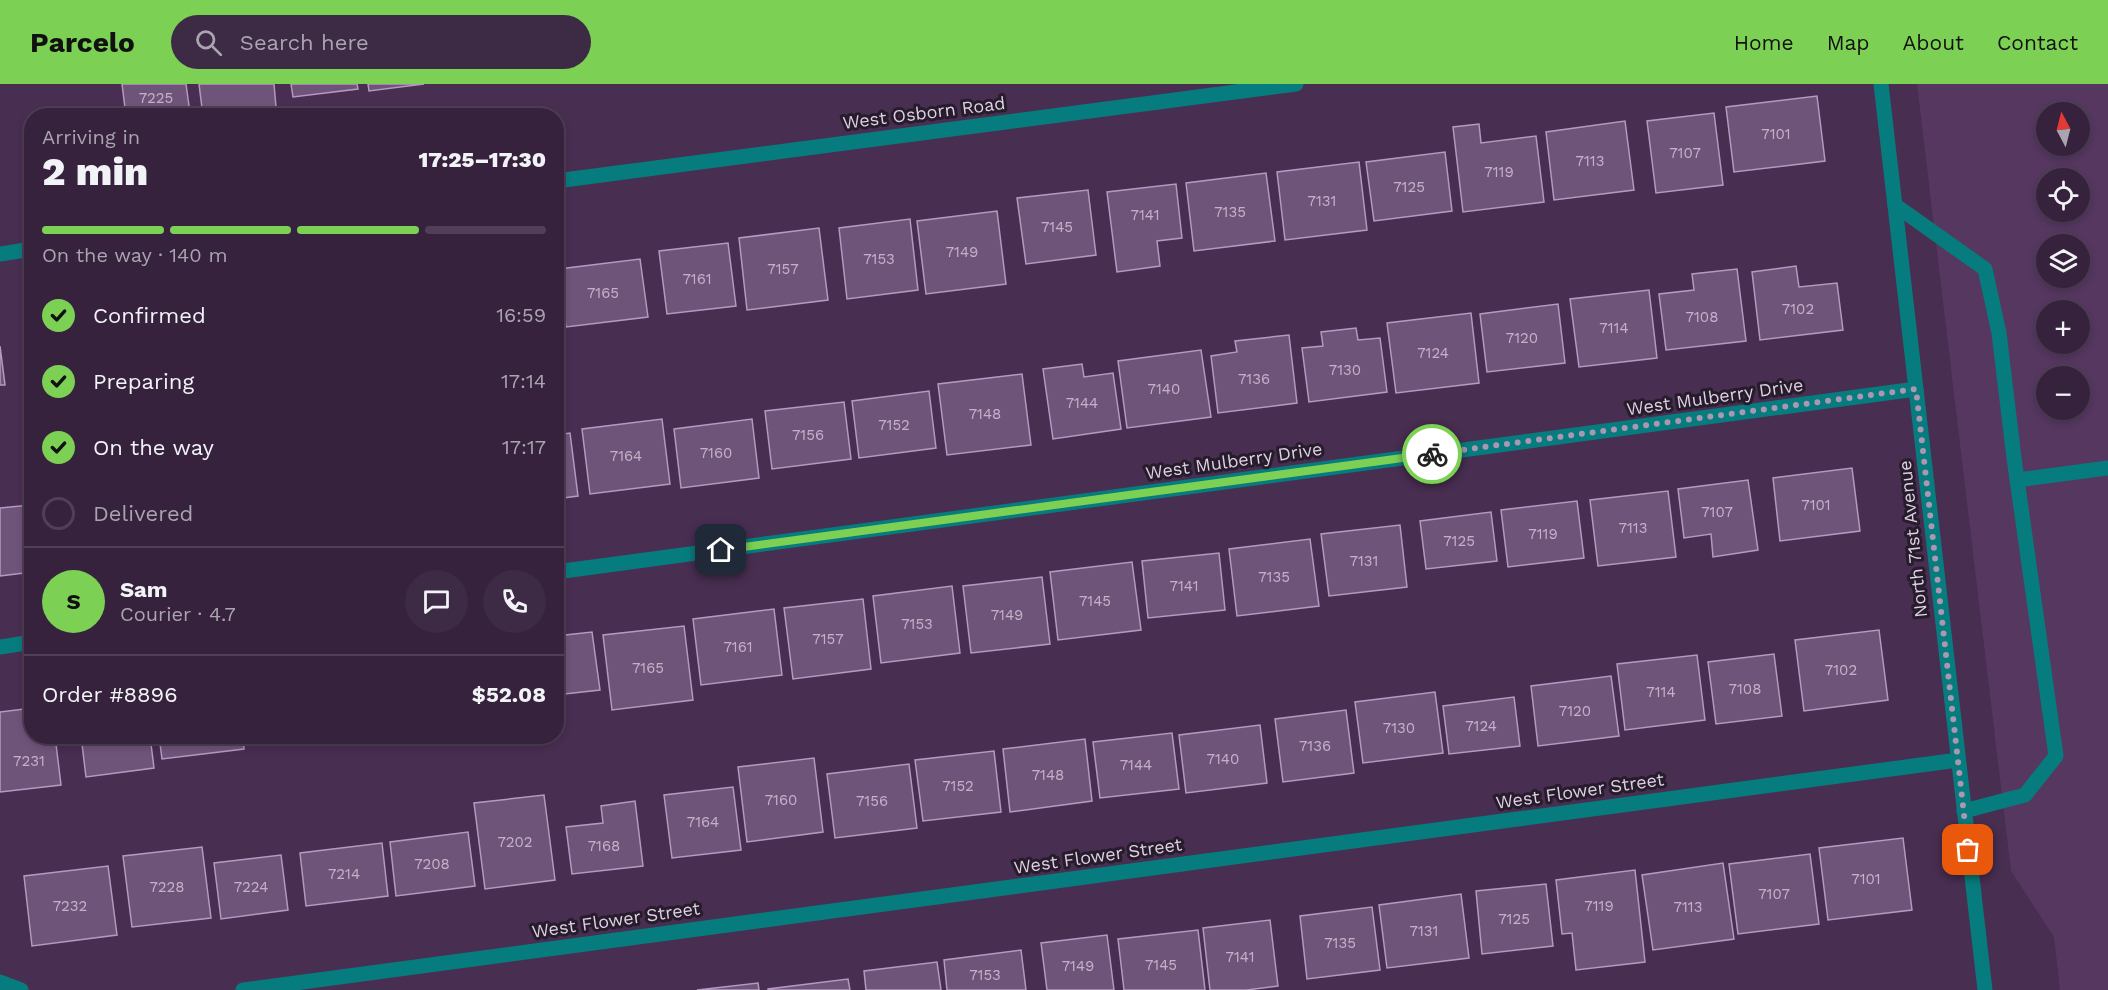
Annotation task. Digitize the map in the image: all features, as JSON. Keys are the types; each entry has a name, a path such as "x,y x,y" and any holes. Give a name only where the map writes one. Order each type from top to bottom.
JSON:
{"street":[{"name":"West Osborn Road","path":"564,180 1296,84"},
{"name":"North 71st Avenue","path":"1881,84 1985,990"},
{"path":"1895,205 1985,269 1999,333 2056,756 2025,795 1964,811"},
{"path":"0,254 24,250"},
{"name":"West Mulberry Drive","path":"564,571 1916,389"},
{"path":"2017,480 2108,468"},
{"path":"0,647 24,643"},
{"name":"West Flower Street","path":"243,990 1958,760"},
{"path":"0,982 21,990"}],"shaded area":[{"path":"1917,84 2108,84 2108,990 2060,990 2054,937 2011,871"}],"building":[{"path":"122,84 186,84 189,108 125,108"},
{"path":"199,84 274,84 276,107 202,108"},
{"path":"291,84 357,84 358,89 293,97"},
{"path":"368,84 424,84 369,91"},
{"path":"1817,96 1825,161 1734,172 1726,107"},
{"path":"1714,113 1723,185 1656,193 1647,121"},
{"path":"1625,121 1634,190 1554,200 1546,132"},
{"path":"1479,124 1481,143 1536,136 1544,202 1463,212 1453,127"},
{"path":"1445,152 1452,211 1374,221 1366,162"},
{"path":"1359,162 1367,230 1285,240 1277,172"},
{"path":"1266,173 1275,241 1194,251 1186,183"},
{"path":"1176,184 1182,238 1157,241 1160,266 1117,272 1107,192"},
{"path":"1088,190 1096,255 1026,264 1017,198"},
{"path":"997,211 1006,284 926,294 917,221"},
{"path":"910,219 918,290 847,299 839,228"},
{"path":"819,228 828,300 747,310 739,238"},
{"path":"728,243 736,306 667,314 659,251"},
{"path":"640,259 648,317 566,327 564,268"},
{"path":"1796,266 1799,287 1837,283 1843,330 1760,340 1752,272"},
{"path":"1737,269 1746,341 1666,350 1659,294 1694,290 1692,274"},
{"path":"1649,290 1657,358 1579,367 1570,299"},
{"path":"1558,304 1565,363 1487,372 1480,314"},
{"path":"1471,313 1479,383 1396,393 1387,323"},
{"path":"1356,328 1358,340 1380,338 1387,392 1309,402 1302,348 1323,346 1321,332"},
{"path":"1289,335 1297,403 1218,413 1211,356 1237,352 1235,341"},
{"path":"0,346 5,385 0,385"},
{"path":"1201,350 1211,417 1127,428 1118,361"},
{"path":"1082,364 1084,377 1113,373 1121,429 1053,439 1043,369"},
{"path":"1022,374 1031,445 947,455 938,384"},
{"path":"929,391 936,448 859,458 852,401"},
{"path":"844,402 851,459 772,469 765,411"},
{"path":"662,419 670,484 590,494 582,429"},
{"path":"752,419 759,478 681,488 674,429"},
{"path":"570,433 578,496 564,498 564,434"},
{"path":"1852,468 1860,531 1780,541 1773,478"},
{"path":"1748,480 1758,550 1713,557 1711,534 1684,538 1678,489"},
{"path":"1668,491 1676,557 1598,566 1590,500"},
{"path":"1577,501 1584,558 1508,567 1501,510"},
{"path":"24,506 24,573 0,576 0,508"},
{"path":"1491,512 1497,561 1426,569 1420,521"},
{"path":"1400,525 1407,587 1329,596 1321,534"},
{"path":"1310,539 1319,606 1237,616 1229,549"},
{"path":"1219,553 1225,610 1148,618 1142,561"},
{"path":"1132,562 1141,630 1058,640 1050,572"},
{"path":"1042,577 1050,644 971,653 963,586"},
{"path":"952,586 960,653 881,663 873,596"},
{"path":"863,599 871,669 793,679 784,608"},
{"path":"774,609 782,675 701,685 693,619"},
{"path":"684,626 693,700 612,710 603,635"},
{"path":"1879,630 1888,700 1804,711 1795,640"},
{"path":"592,632 600,690 564,694 564,635"},
{"path":"1774,654 1782,716 1716,724 1708,662"},
{"path":"1697,655 1705,720 1625,730 1617,664"},
{"path":"1611,676 1619,736 1538,746 1531,686"},
{"path":"1435,692 1443,753 1363,763 1355,702"},
{"path":"1514,697 1520,746 1449,754 1443,706"},
{"path":"24,709 24,744 56,744 61,785 0,792 0,712"},
{"path":"1346,710 1354,773 1283,782 1275,719"},
{"path":"1260,725 1267,783 1186,793 1179,735"},
{"path":"1172,733 1179,789 1100,798 1093,742"},
{"path":"1085,739 1092,801 1010,812 1003,749"},
{"path":"82,744 151,744 154,768 86,777"},
{"path":"160,744 244,744 244,749 162,759"},
{"path":"994,751 1001,812 923,821 915,760"},
{"path":"814,758 823,832 747,842 738,767"},
{"path":"909,764 917,828 835,838 827,774"},
{"path":"733,787 741,850 672,858 664,795"},
{"path":"544,795 555,880 485,889 474,803"},
{"path":"635,801 643,866 572,874 566,827 603,823 601,806"},
{"path":"468,832 475,886 396,896 390,842"},
{"path":"1903,838 1912,910 1828,920 1819,848"},
{"path":"382,843 388,896 306,906 300,853"},
{"path":"202,847 211,918 132,927 123,856"},
{"path":"1810,854 1819,924 1738,934 1729,864"},
{"path":"281,855 288,910 221,919 214,863"},
{"path":"1723,863 1734,939 1653,950 1642,875"},
{"path":"108,866 117,935 32,946 24,876"},
{"path":"1635,870 1645,962 1576,970 1572,933 1562,934 1556,880"},
{"path":"1546,884 1553,946 1482,954 1476,891"},
{"path":"1461,894 1469,958 1387,968 1379,905"},
{"path":"1372,907 1380,970 1307,979 1300,916"},
{"path":"1270,920 1278,986 1247,990 1210,990 1203,928"},
{"path":"1198,930 1205,990 1124,990 1118,939"},
{"path":"1107,935 1114,990 1047,990 1041,943"},
{"path":"1021,950 1026,990 947,990 944,960"},
{"path":"937,962 941,990 866,990 864,971"},
{"path":"848,979 850,990 768,990 768,989"},
{"path":"758,983 759,990 697,990"}],"way so far":[{"path":"1432,454 1916,389 1968,850"}],"route":[{"path":"721,550 1432,454"}]}
